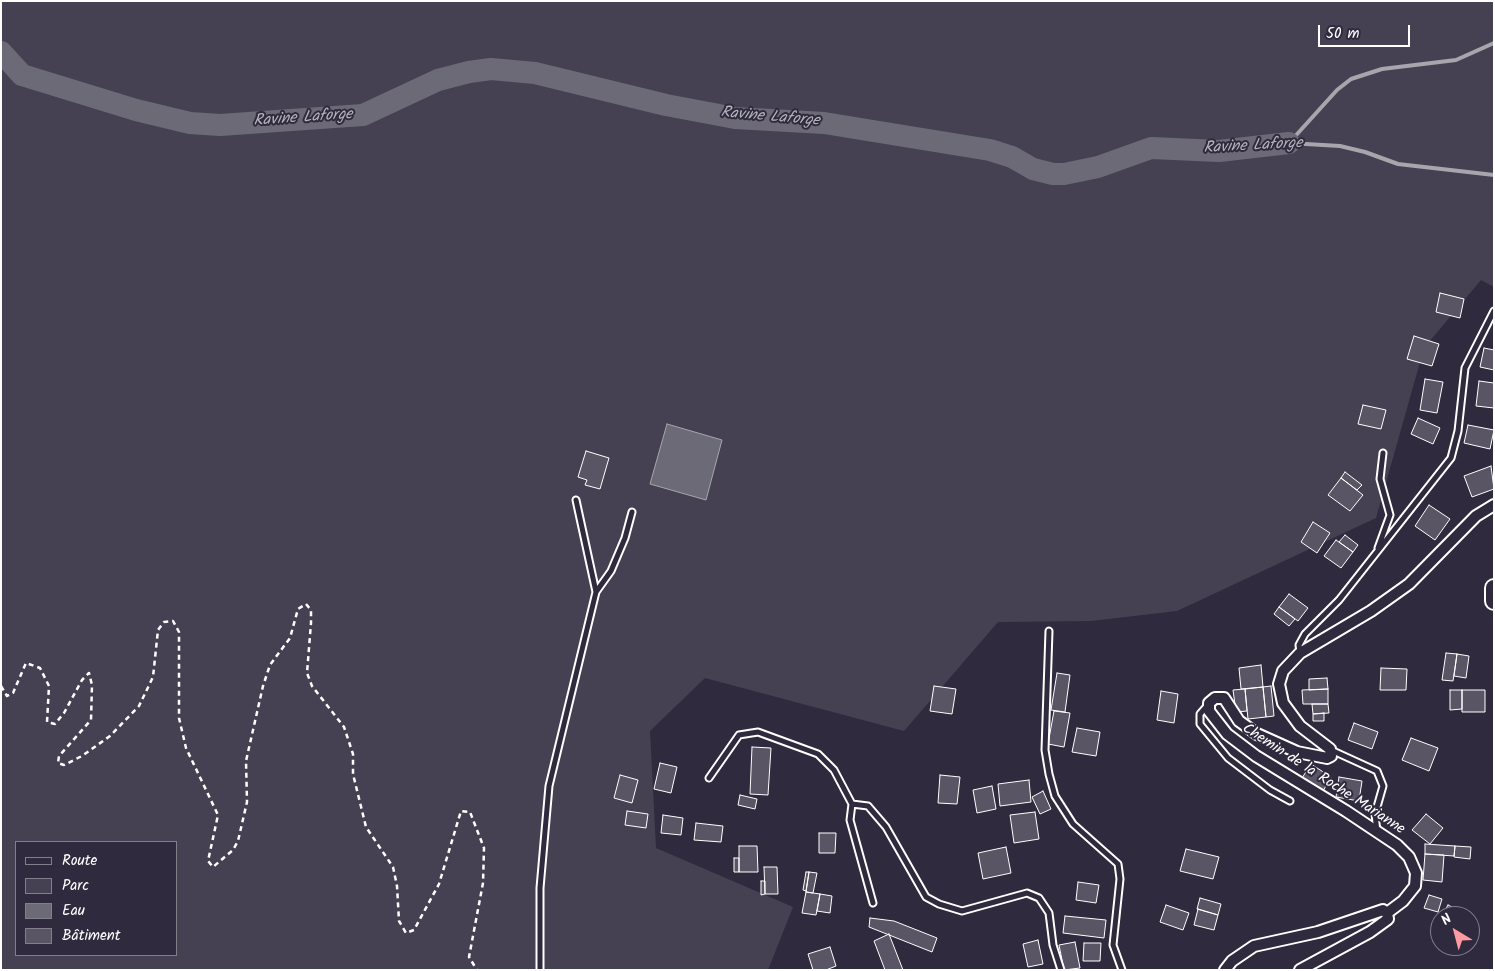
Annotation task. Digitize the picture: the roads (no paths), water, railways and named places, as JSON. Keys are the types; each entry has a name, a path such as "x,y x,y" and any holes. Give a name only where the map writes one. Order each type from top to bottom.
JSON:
{"main road":[{"path":"1494,588 1494,601"}],"street":[{"name":"Chemin de la Roche Marianne","path":"1300,970 1370,932 1388,919 1387,913 1403,901 1414,886 1416,873 1409,856 1397,845 1346,811 1256,756 1227,734 1209,711 1209,703 1215,698 1224,698 1239,721 1257,734 1297,752 1327,758 1331,756 1330,749 1300,726 1283,703 1279,684 1283,671 1300,653 1371,611 1409,584 1476,516 1494,506"},
{"path":"1225,970 1232,961 1254,946 1318,932 1383,910 1387,913"}],"lane":[{"path":"1300,653 1298,645 1305,634 1339,600 1450,458 1458,431 1465,368 1494,311"},
{"path":"1377,553 1390,515 1380,479 1384,453"},
{"path":"576,500 596,592"},
{"path":"540,970 540,888 549,786 596,592 610,571 625,538 632,512"},
{"path":"1049,631 1045,750 1049,774 1055,796 1073,824 1118,864 1120,879 1113,945 1122,970"},
{"path":"1209,703 1200,714 1200,724 1228,758 1270,790 1290,801"},
{"path":"709,778 739,735 758,732 780,742 801,746 818,754 834,770 852,804 850,820 873,902"},
{"path":"1330,749 1377,771 1384,786 1376,814 1377,833"},
{"path":"852,804 868,806 886,827 926,897 939,904 962,911 1027,893 1039,898 1049,912 1053,945 1061,970"}],"water":[{"path":"667,424 722,440 706,500 650,484"}],"waterway":[{"path":"1289,143 1337,90 1351,79 1382,69 1456,60 1494,43"},
{"name":"Ravine Laforge","path":"1,52 22,75 136,110 190,123 220,125 363,115 438,80 469,72 491,69 535,73 666,105 735,118 824,123 990,150 1012,157 1033,169 1053,174 1064,174 1098,167 1151,148 1219,151 1289,143"},
{"name":"Ravine Laforge","path":"1289,143 1340,146 1365,152 1398,164 1494,175"}]}
